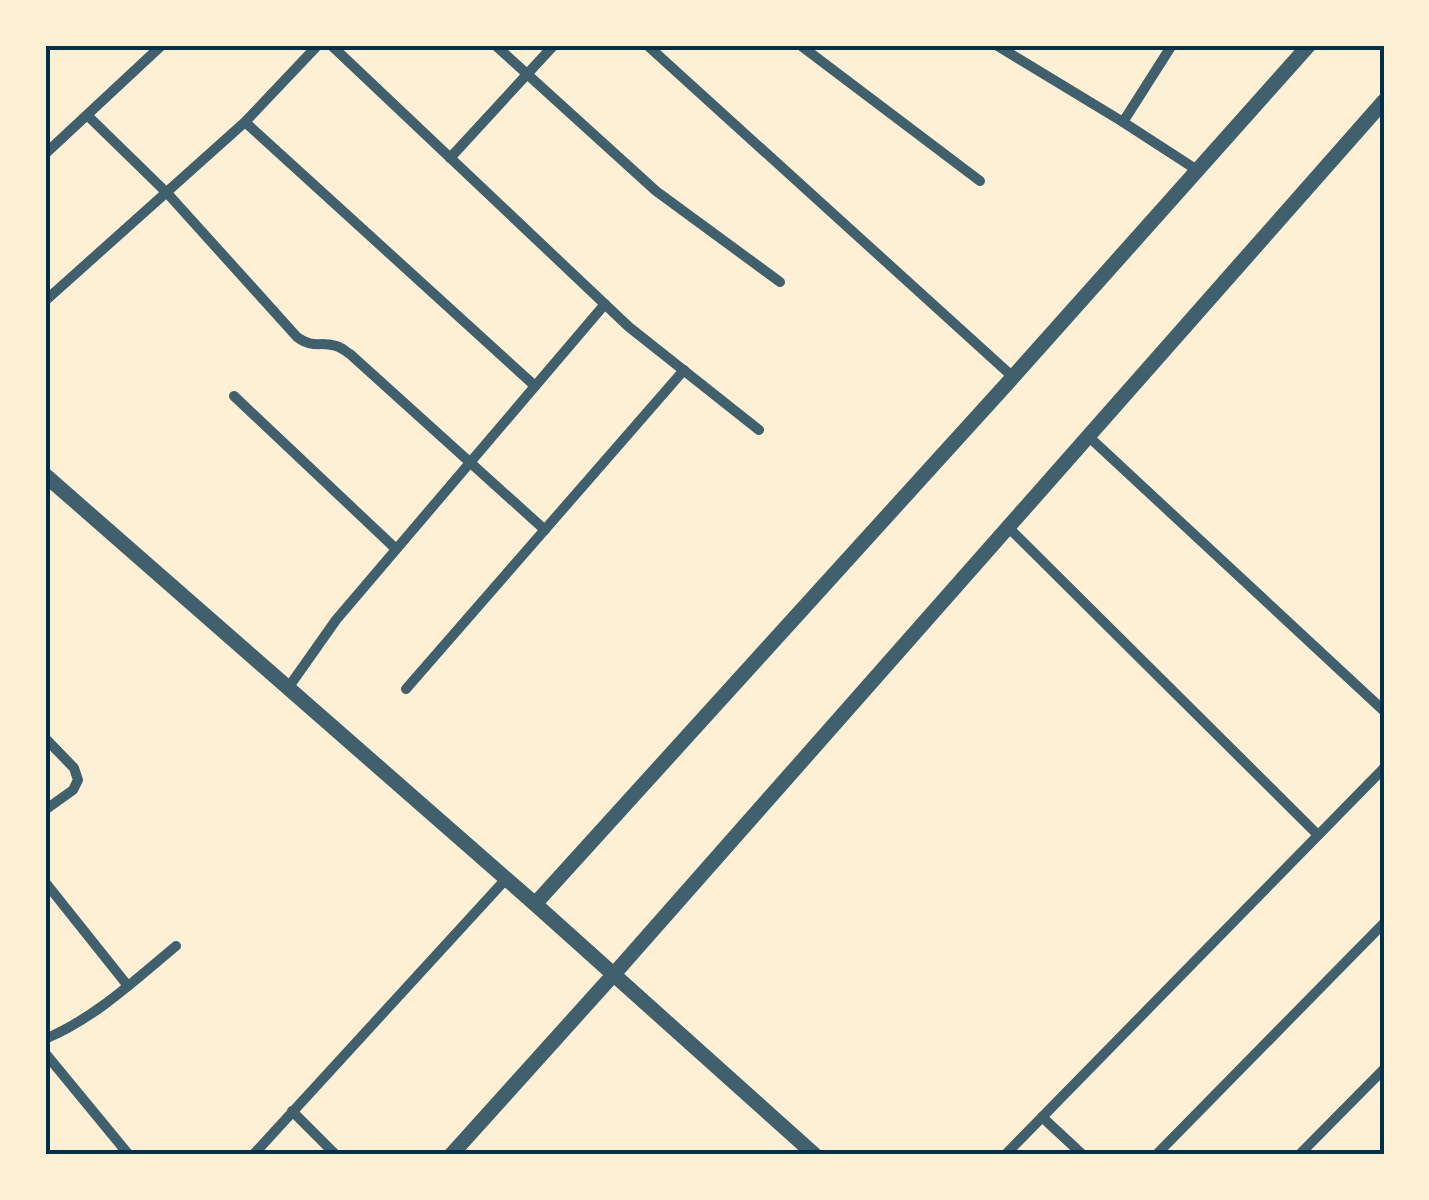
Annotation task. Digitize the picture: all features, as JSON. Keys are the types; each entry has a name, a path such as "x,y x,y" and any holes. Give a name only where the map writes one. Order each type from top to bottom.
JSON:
{"street":[{"path":"45,154 162,45"},
{"path":"45,301 245,122 318,45"},
{"path":"331,45 629,328 759,430"},
{"path":"495,45 656,191 780,282"},
{"path":"450,158 554,45"},
{"path":"647,45 1013,377"},
{"path":"800,45 980,181"},
{"path":"996,45 1197,170"},
{"path":"1123,122 1172,45"},
{"path":"535,904 1309,45"},
{"path":"452,1155 1384,101"},
{"path":"88,116 168,194 298,336 307,344 334,345 350,354 545,530"},
{"path":"245,122 535,386"},
{"path":"288,688 336,620 605,304"},
{"path":"406,690 684,370"},
{"path":"234,396 396,548"},
{"path":"1088,436 1384,711"},
{"path":"45,475 506,878 815,1155"},
{"path":"1008,527 1318,834"},
{"path":"45,738 74,768 78,780 73,790 45,810"},
{"path":"1006,1155 1384,768"},
{"path":"253,1155 506,878"},
{"path":"45,882 128,986"},
{"path":"1156,1155 1384,923"},
{"path":"45,1039 69,1029 176,946"},
{"path":"45,1053 130,1155"},
{"path":"1299,1155 1384,1070"},
{"path":"292,1111 336,1155"},
{"path":"1042,1118 1083,1155"}]}
